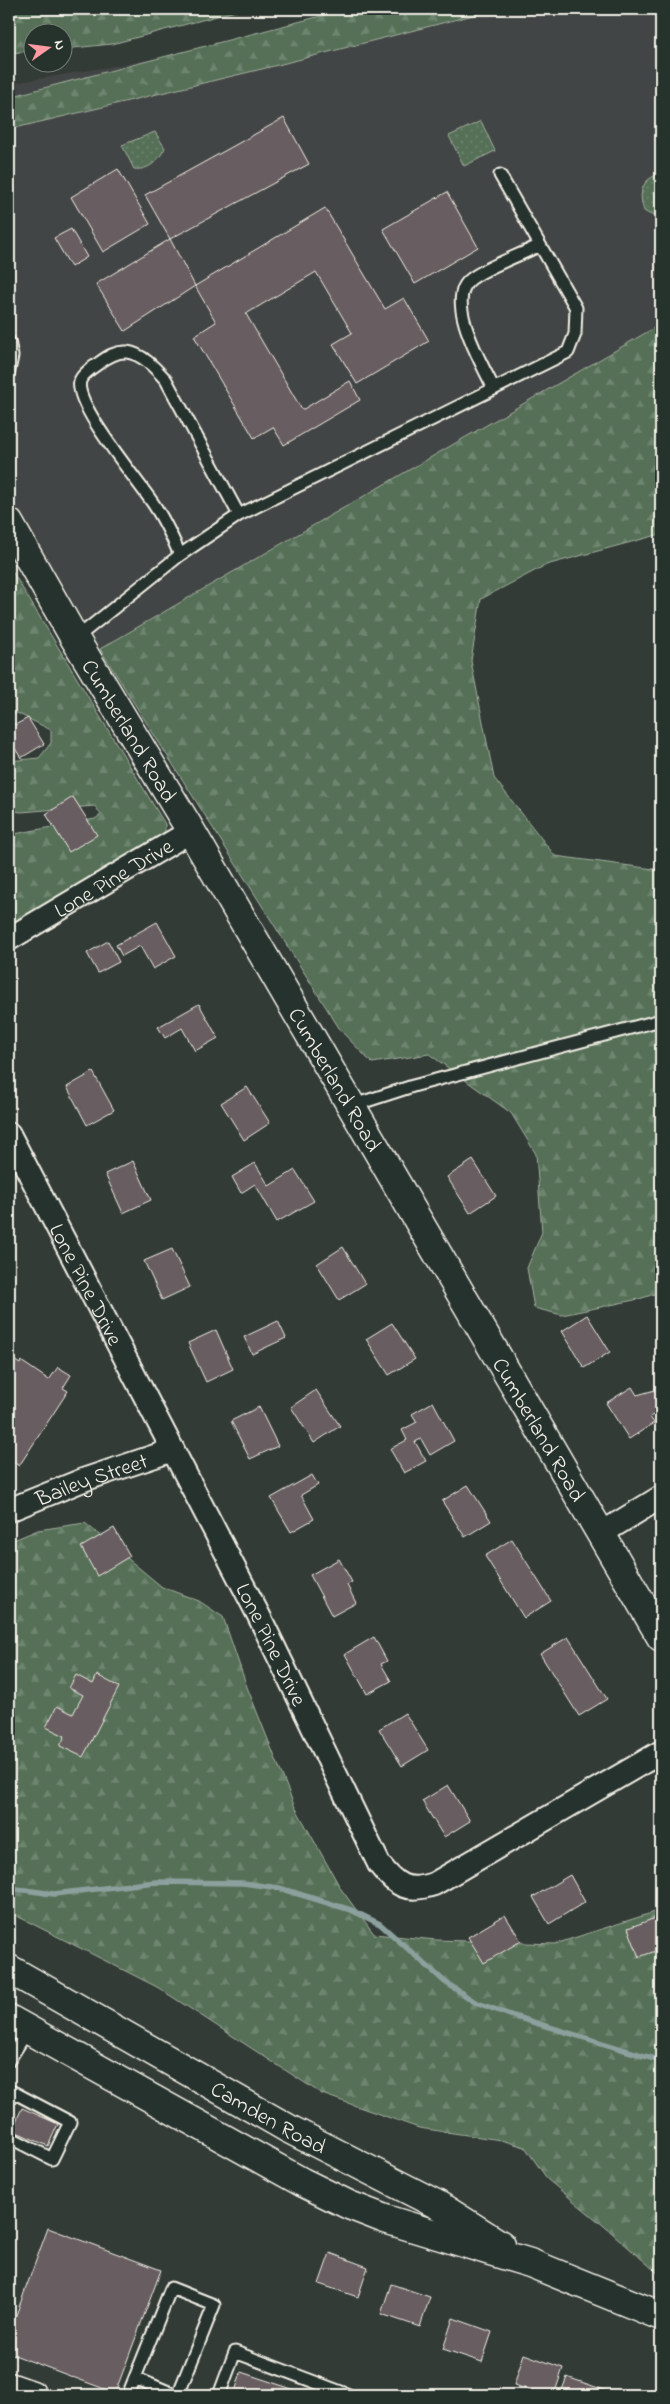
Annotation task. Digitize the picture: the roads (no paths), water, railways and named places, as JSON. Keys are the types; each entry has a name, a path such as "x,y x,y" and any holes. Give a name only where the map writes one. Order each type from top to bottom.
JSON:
{"main road":[{"name":"Cumberland Road","path":"9,523 75,639 191,831 661,1637"},
{"name":"Camden Road","path":"9,1970 288,2128 438,2205 530,2263"},
{"name":"Camden Road","path":"19,2025 293,2177 349,2205 416,2229 530,2263 661,2316"},
{"path":"9,2388 32,2395"}],"street":[{"name":"Lone Pine Drive","path":"9,939 191,831"},
{"name":"Lone Pine Drive","path":"9,1134 259,1616 379,1864 399,1885 418,1890 434,1884 661,1752"},
{"name":"Bailey Street","path":"9,1510 74,1484 173,1450"},
{"path":"602,1533 661,1497"}],"lane":[{"path":"75,639 180,555 239,515 568,352 575,334 576,308 500,175"},
{"path":"494,389 463,321 462,291 469,279 540,246"},
{"path":"9,341 12,356 9,371"},
{"path":"180,555 170,530 155,506 98,428 80,387 82,377 108,356 121,352 131,352 154,366 166,380 239,515"},
{"path":"351,1106 413,1086 661,1020"},
{"path":"9,2060 19,2025"},
{"path":"9,2090 70,2122 52,2159 9,2137"},
{"path":"128,2395 172,2288 214,2305 177,2395 135,2378"},
{"path":"219,2395 235,2352 349,2395"}],"waterway":[{"path":"9,1888 54,1894 156,1882 243,1883 279,1888 351,1910 380,1924 445,1982 475,2002 513,2016 661,2061"}]}
